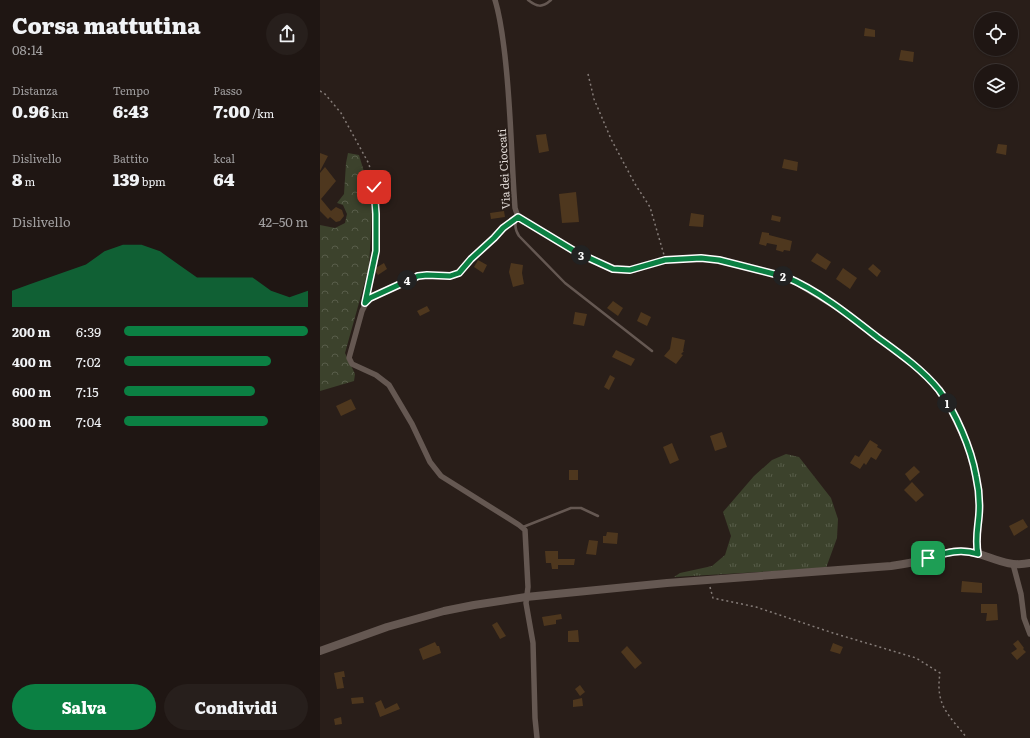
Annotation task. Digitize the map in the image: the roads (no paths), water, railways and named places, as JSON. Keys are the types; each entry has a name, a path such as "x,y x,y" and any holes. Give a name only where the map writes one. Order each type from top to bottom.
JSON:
{"street":[{"name":"Via dei Cioccati","path":"495,0 500,20 506,67 512,128 515,208 518,217 576,252 613,269 634,270 665,260 693,258 713,259 773,273 790,279 845,313 916,367 934,384 944,398 960,428 977,477 979,515 976,541 978,554"},
{"path":"518,217 503,228 471,259 459,273 450,276 418,276 370,298 365,303 348,358 350,363 378,376 391,388 412,424 430,462 441,476 523,527 526,535 528,588 526,604 533,643 537,738"},
{"path":"320,651 387,627 444,612 474,605 526,597 896,565 914,562 955,551 966,551 1013,564 1030,563"},
{"path":"1013,564 1021,594 1024,618 1030,634"}],"lane":[{"path":"528,0 534,5 540,7 551,0"},
{"path":"518,217 515,226 519,236 565,283 652,351"},
{"path":"523,527 571,508 581,508 598,516"}]}
